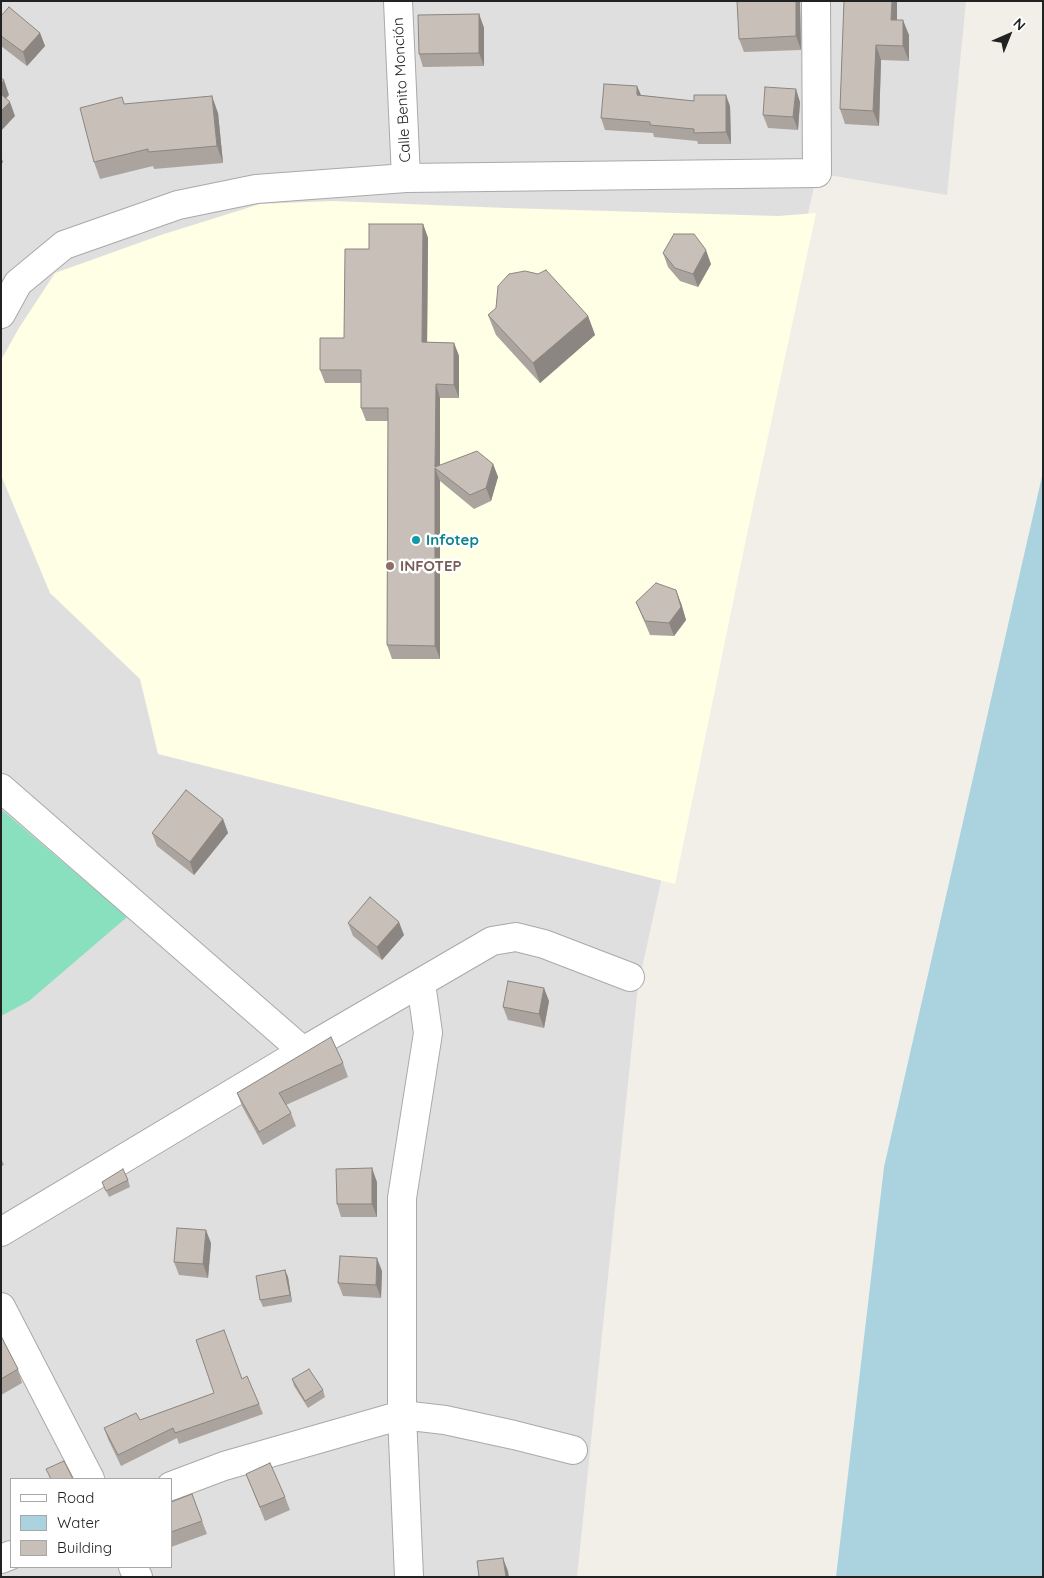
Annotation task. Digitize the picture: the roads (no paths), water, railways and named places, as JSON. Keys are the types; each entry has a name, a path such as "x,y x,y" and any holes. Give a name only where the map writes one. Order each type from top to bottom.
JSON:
{"street":[{"name":"Calle Benito Monción","path":"398,1 406,178"},
{"path":"1,314 18,283 64,245 178,205 256,189 406,178 817,173 816,1"},
{"path":"1,788 303,1051"},
{"path":"1,1232 303,1051 492,941 516,937 544,944 630,977"},
{"path":"409,1577 402,1415 402,1198 428,1033 421,982"},
{"path":"1,1307 89,1478"},
{"path":"172,1486 224,1466 402,1415 445,1420 573,1450"}],"water":[{"path":"1043,472 1043,1577 836,1577 884,1167"}],"place":[{"name":"Infotep","path":"416,540"},
{"name":"INFOTEP","path":"390,566"}]}
